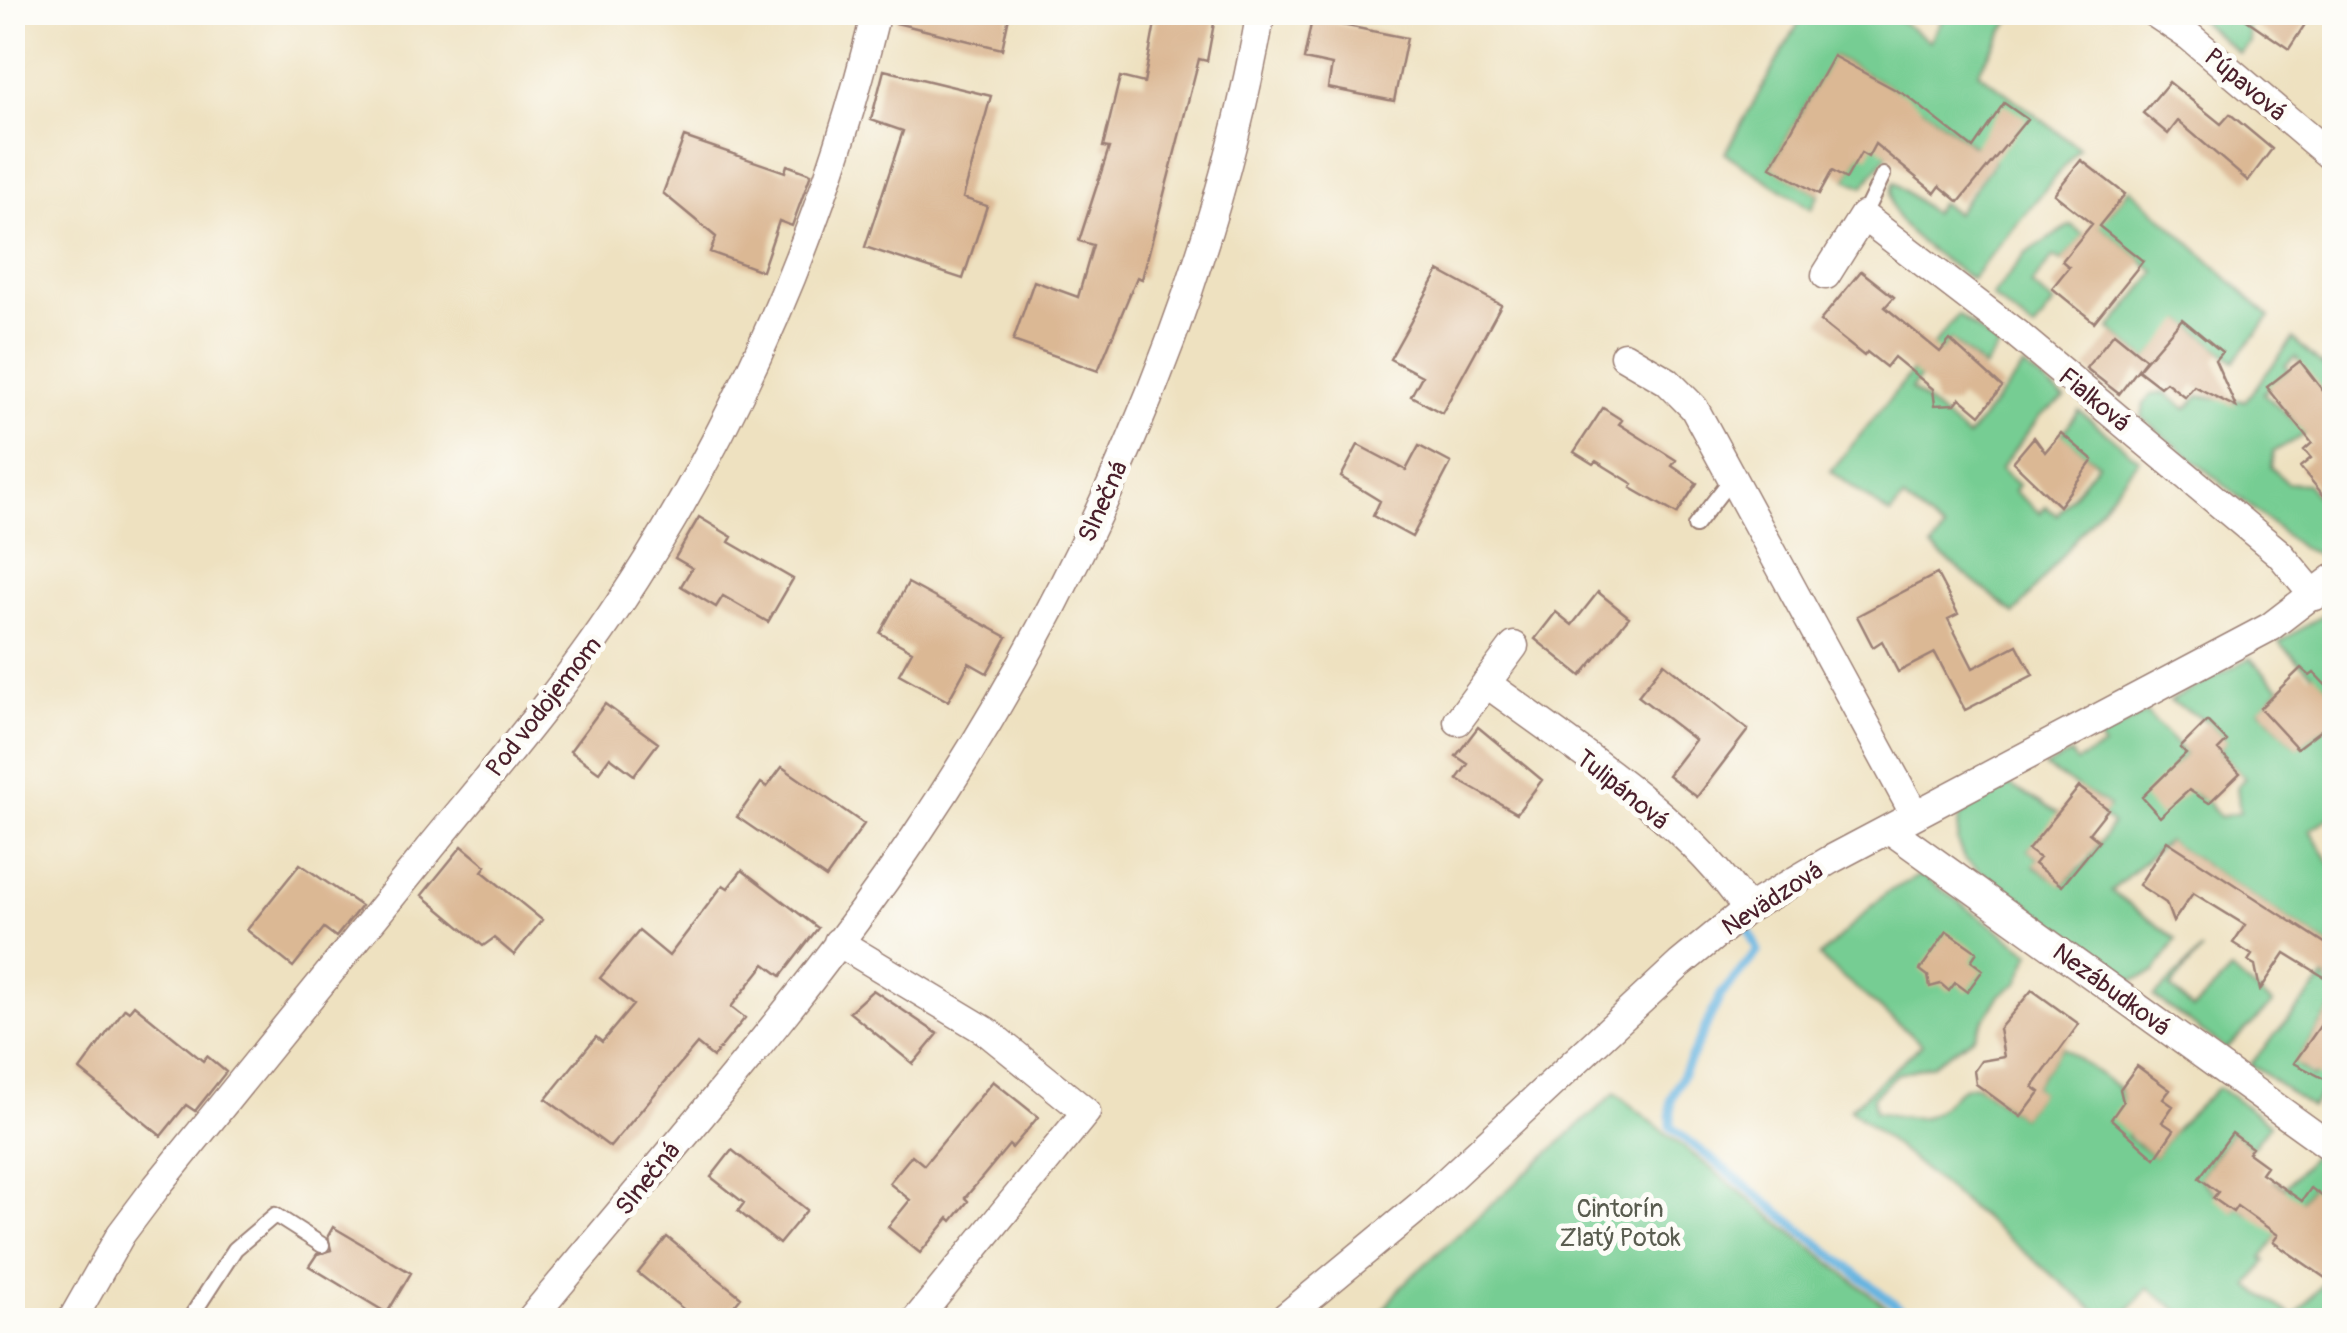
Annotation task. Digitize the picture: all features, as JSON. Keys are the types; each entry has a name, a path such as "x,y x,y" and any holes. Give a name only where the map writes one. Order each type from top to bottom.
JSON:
{"street":[{"name":"Pod vodojemom","path":"72,1320 121,1234 156,1186 531,725 648,559 708,455 770,328 842,136 876,12"},
{"name":"Slnečná","path":"530,1320 838,942 914,838 1012,680 1115,475 1188,284 1235,126 1261,12"},
{"name":"Púpavová","path":"2154,12 2189,36 2334,159"},
{"path":"1826,275 1863,216"},
{"name":"Fialková","path":"1863,216 2018,334 2280,554 2325,587"},
{"path":"1624,356 1667,380 1694,408 1915,815"},
{"name":"Nevädzová","path":"1282,1320 1421,1205 1680,964 1747,909 1889,829 2270,627 2325,587"},
{"path":"1458,722 1514,646"},
{"name":"Tulipánová","path":"1486,683 1657,816 1724,876 1747,909"},
{"name":"Nezábudková","path":"1889,829 2334,1149"},
{"path":"838,942 986,1032 1086,1112 916,1320"}],"lane":[{"path":"1863,216 1883,174"},
{"path":"1695,526 1733,477"},
{"path":"190,1320 211,1280 236,1249 275,1215 322,1245"}],"green space":[{"path":"1805,12 1888,13 1930,41 1946,13 2015,13 1978,72 2079,148 1971,279 1915,238 1894,212 1891,197 1894,182 1932,213 1941,203 1956,213 1994,162 1922,108 1863,187 1846,179 1895,90 1834,56 1771,166 1819,194 1811,209 1725,153"},
{"path":"2204,13 2235,13 2247,21 2250,42 2239,53 2199,20"},
{"path":"2130,188 2270,317 2234,361 2184,321 2147,360 2110,329 2156,272 2090,219 2109,214"},
{"path":"2071,225 2084,235 2062,261 2053,257 2031,285 2054,304 2034,330 1992,297 2025,254"},
{"path":"1958,315 1999,347 1984,368 1950,340 1911,389 1967,437 2024,367 2065,399 2040,416 2000,469 2018,485 2014,491 2040,513 2046,507 2057,515 2098,463 2061,435 2079,411 2139,459 2015,614 1932,548 1944,531 1903,499 1890,515 1831,471"},
{"path":"2293,339 2323,366 2334,353 2334,413 2296,357 2285,365 2289,370 2263,393 2307,433 2273,452 2271,467 2287,483 2307,484 2334,517 2334,553 2320,555 2301,548 2142,418 2144,404 2151,395 2165,393 2187,409 2199,396 2245,401"},
{"path":"2334,608 2334,694 2279,643"},
{"path":"2250,658 2280,688 2260,709 2297,747 2334,720 2334,823 2329,817 2310,830 2334,870 2334,949 2167,841 2111,891 2176,939 2155,972 2131,981 1964,859 1957,841 1959,818 1973,804 2009,785 2060,814 2028,850 2039,858 2034,866 2063,885 2086,863 2112,824 2102,816 2109,806 2045,767 2071,754 2076,762 2103,747 2099,739 2146,713 2186,754 2174,766 2199,799 2203,796 2219,817 2240,813 2237,786 2245,778 2218,750 2226,741 2207,721 2170,701"},
{"path":"1921,875 2031,953 2018,983 2000,995 1974,1036 1932,1065 1897,1074 1873,1097 1875,1112 1923,1117 1938,1110 1960,1090 1976,1085 2021,1117 2039,1092 2033,1087 2062,1047 2120,1089 2130,1132 2127,1137 2155,1157 2174,1130 2218,1087 2270,1124 2252,1148 2231,1133 2199,1178 2233,1211 2237,1206 2250,1215 2274,1181 2285,1188 2313,1155 2334,1170 2334,1205 2310,1189 2262,1258 2266,1261 2249,1286 2294,1317 2327,1279 2334,1286 2334,1320 2191,1320 2148,1288 2120,1320 2107,1320 1850,1109 1922,1044 1819,957 1886,893"},
{"path":"2202,950 2170,988 2193,1009 2231,971 2273,1004 2226,1049 2154,997"},
{"path":"2334,967 2326,983 2334,989 2334,1005 2295,1062 2313,1077 2317,1072 2330,1081 2311,1107 2250,1064"},
{"name":"Cintorín Zlatý Potok","path":"1615,1093 1903,1320 1376,1320 1401,1286"}],"building":[{"path":"897,12 1010,12 1002,49 896,23"},
{"path":"1157,12 1216,12 1207,61 1199,59 1142,279 1137,277 1098,371 1013,341 1034,281 1078,297 1093,245 1079,241 1109,148 1103,147 1120,77 1144,83"},
{"path":"2235,12 2313,12 2289,49"},
{"path":"1312,19 1407,38 1394,101 1328,88 1332,65 1304,59"},
{"path":"1833,56 1907,96 1973,148 2004,103 2027,119 1959,202 1940,186 1935,193 1875,144 1868,157 1861,153 1846,179 1832,171 1819,194 1771,167"},
{"path":"884,70 991,96 963,198 987,206 963,279 865,247 903,131 871,120"},
{"path":"2169,82 2221,124 2230,114 2272,149 2248,181 2178,121 2168,134 2143,113"},
{"path":"684,137 785,172 787,165 811,174 792,226 779,221 762,271 710,252 716,237 663,193"},
{"path":"2081,160 2125,194 2099,226 2143,261 2094,322 2052,288 2069,267 2062,261 2092,224 2054,194"},
{"path":"1439,271 1501,305 1442,413 1411,396 1422,376 1390,359"},
{"path":"1861,271 1894,297 1885,307 1940,352 1950,340 2002,387 1980,415 1960,398 1955,404 1935,405 1933,389 1894,357 1886,367 1867,352 1864,356 1820,321"},
{"path":"2182,319 2222,352 2215,360 2236,407 2194,386 2185,397 2166,382 2160,387 2138,370"},
{"path":"2114,333 2146,359 2119,394 2086,368"},
{"path":"2300,361 2334,405 2334,508 2300,467 2311,458 2304,450 2312,443 2267,387"},
{"path":"1603,408 1622,420 1619,424 1676,460 1672,466 1697,483 1677,514 1631,488 1633,484 1596,461 1593,464 1574,452"},
{"path":"2061,433 2093,460 2059,506 2013,462 2034,437 2045,452"},
{"path":"1358,445 1406,470 1419,446 1451,463 1412,537 1373,516 1380,501 1341,477"},
{"path":"699,517 732,537 729,542 793,579 768,622 723,596 716,607 681,586 692,568 675,558"},
{"path":"1937,574 1958,614 1948,619 1973,668 2017,645 2033,675 1965,710 1935,653 1898,672 1882,641 1873,647 1857,616"},
{"path":"908,583 1007,637 987,673 969,663 948,701 899,674 912,651 880,633"},
{"path":"1598,592 1629,617 1581,676 1535,639 1556,612 1572,625"},
{"path":"1664,663 1748,730 1697,797 1668,775 1695,740 1638,696"},
{"path":"2301,668 2310,676 2314,673 2334,694 2334,720 2297,748 2260,708"},
{"path":"605,704 658,743 634,775 610,757 599,772 570,751"},
{"path":"2207,721 2227,741 2218,750 2240,773 2209,803 2189,790 2160,817 2142,797 2186,754 2180,748"},
{"path":"1478,727 1542,780 1517,813 1457,779 1468,764 1456,756"},
{"path":"782,767 864,824 826,878 737,817 761,783 767,787"},
{"path":"2079,787 2108,809 2089,833 2099,841 2062,886 2034,864 2039,858 2028,850"},
{"path":"2167,841 2334,949 2334,983 2285,953 2260,990 2255,965 2248,961 2252,955 2233,943 2245,925 2193,893 2173,922 2166,903 2139,885"},
{"path":"462,846 486,866 482,871 542,920 514,955 494,938 483,946 422,895"},
{"path":"300,864 361,906 336,937 324,928 293,967 247,930"},
{"path":"742,870 818,928 781,976 765,964 731,1007 745,1018 713,1057 697,1044 610,1147 546,1099 596,1037 602,1042 633,1005 600,978 639,931 669,956 723,885 728,888"},
{"path":"1947,931 1977,952 1971,961 1983,970 1967,992 1955,983 1949,991 1941,984 1930,987 1928,976 1920,970"},
{"path":"873,990 938,1034 913,1064 849,1012"},
{"path":"2032,990 2079,1024 2033,1087 2040,1092 2021,1117 1976,1084 1974,1071 1981,1061 2004,1057 1999,1029"},
{"path":"134,1005 203,1061 207,1056 226,1072 195,1111 186,1105 161,1136 80,1070 125,1008 129,1011"},
{"path":"2334,1006 2334,1084 2294,1063"},
{"path":"2137,1066 2170,1090 2163,1099 2173,1106 2162,1122 2174,1130 2155,1158 2111,1119 2123,1102 2120,1089"},
{"path":"993,1081 1038,1117 1012,1148 1009,1145 965,1198 968,1201 952,1221 949,1218 920,1253 888,1227 910,1200 889,1183 912,1155 924,1165"},
{"path":"2232,1133 2252,1148 2248,1153 2266,1166 2261,1173 2302,1201 2311,1188 2334,1205 2334,1284 2273,1242 2278,1235 2237,1206 2233,1212 2213,1198 2218,1192 2199,1178"},
{"path":"732,1150 807,1210 779,1244 738,1211 744,1203 711,1177"},
{"path":"333,1227 411,1273 387,1313 309,1266 317,1254 331,1250 328,1236"},
{"path":"667,1237 741,1297 722,1320 697,1320 638,1273"}],"waterway":[{"path":"1747,927 1758,951 1721,995 1671,1099 1671,1127 1915,1320"}]}
